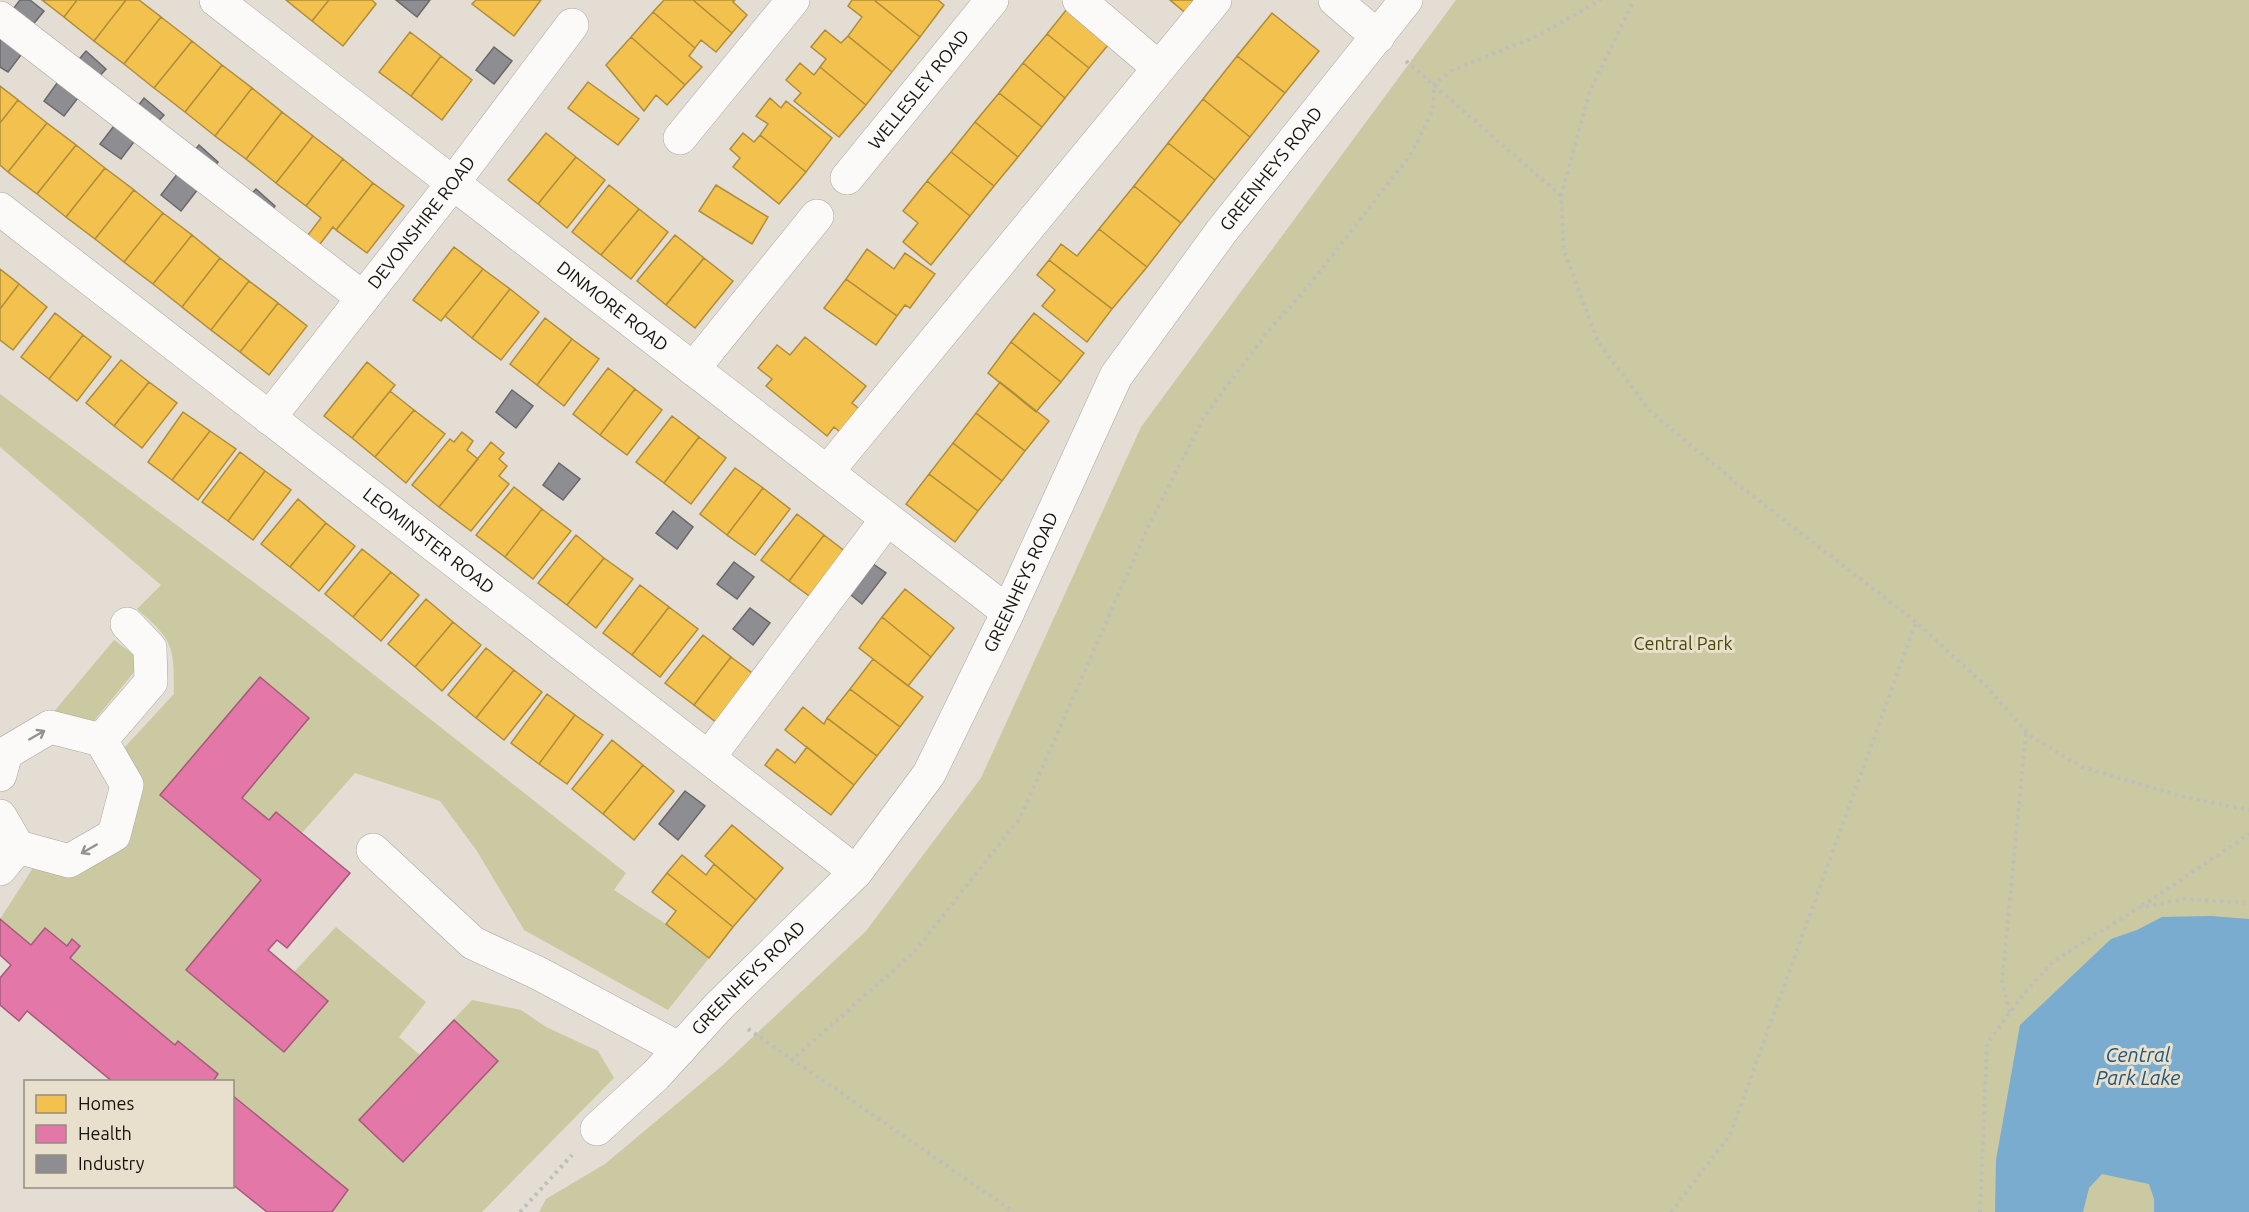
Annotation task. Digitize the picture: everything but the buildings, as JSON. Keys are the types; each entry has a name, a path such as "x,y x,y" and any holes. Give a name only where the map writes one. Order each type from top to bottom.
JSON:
{"street":[{"name":"DINMORE ROAD","path":"216,0 1008,612"},
{"path":"680,138 793,0"},
{"name":"WELLESLEY ROAD","path":"847,178 992,0"},
{"path":"1079,0 1159,68"},
{"path":"827,472 1215,0"},
{"path":"1335,0 1378,37"},
{"name":"GREENHEYS ROAD","path":"597,1129 856,872 929,774 1008,612 1116,376 1221,232 1406,0"},
{"path":"0,18 363,298"},
{"name":"DEVONSHIRE ROAD","path":"269,418 453,183 572,25"},
{"name":"LEOMINSTER ROAD","path":"0,209 856,872"},
{"path":"693,369 818,216"},
{"path":"709,757 887,519"},
{"path":"101,740 151,682 150,648 127,624"},
{"path":"0,816 9,858 69,861 114,835 127,785 101,740 50,727 6,753 1,770"},
{"path":"373,850 473,944 538,973 680,1049"}],"path":[{"path":"791,1061 915,951 1020,818 1149,525 1204,417 1265,335 1310,284 1411,154 1433,110 1434,84 1450,71 1537,36 1601,0"},
{"path":"1634,0 1590,91 1561,196 1564,251 1598,342 1652,413 1740,486 1916,622 1986,686 2026,732 2082,767 2184,797 2249,810"},
{"path":"1422,74 1561,196"},
{"path":"1671,1212 1730,1135 1916,622"},
{"path":"2010,1012 2002,981 2026,732"},
{"path":"1980,1212 1987,1044 2010,1012 2055,960 2139,908 2249,834"},
{"path":"2139,908 2184,899 2249,903"},
{"path":"718,1007 791,1061 1014,1212"},
{"path":"520,1212 597,1129"}],"green space":[{"name":"Central Park","path":"1456,0 2249,0 2249,1212 539,1212 546,1199 605,1164 723,1065 866,931 981,778 1141,427"},
{"path":"0,394 303,619 626,873 614,890 666,924 709,958 668,1010 524,930 477,851 440,801 355,773 302,833 276,812 269,820 242,798 309,718 260,677 160,795 261,880 186,970 284,1052 327,1001 294,972 336,927 426,1002 399,1037 420,1055 472,1000 521,1010 546,1027 598,1051 614,1078 482,1212 332,1212 348,1190 234,1096 234,1080 214,1080 218,1074 178,1041 175,1045 70,958 80,945 72,939 67,946 45,928 31,945 0,919 42,854 114,835 124,748 174,694 172,654 169,646 165,637 137,609 161,585 0,447"},
{"path":"114,640 134,655 135,671 94,721 52,714"}],"water":[{"name":"Central Park Lake","path":"2211,916 2249,919 2249,1212 2154,1212 2154,1199 2149,1184 2102,1174 2089,1188 2083,1212 1995,1212 1996,1160 2020,1025 2111,939 2137,930 2162,917"}]}
